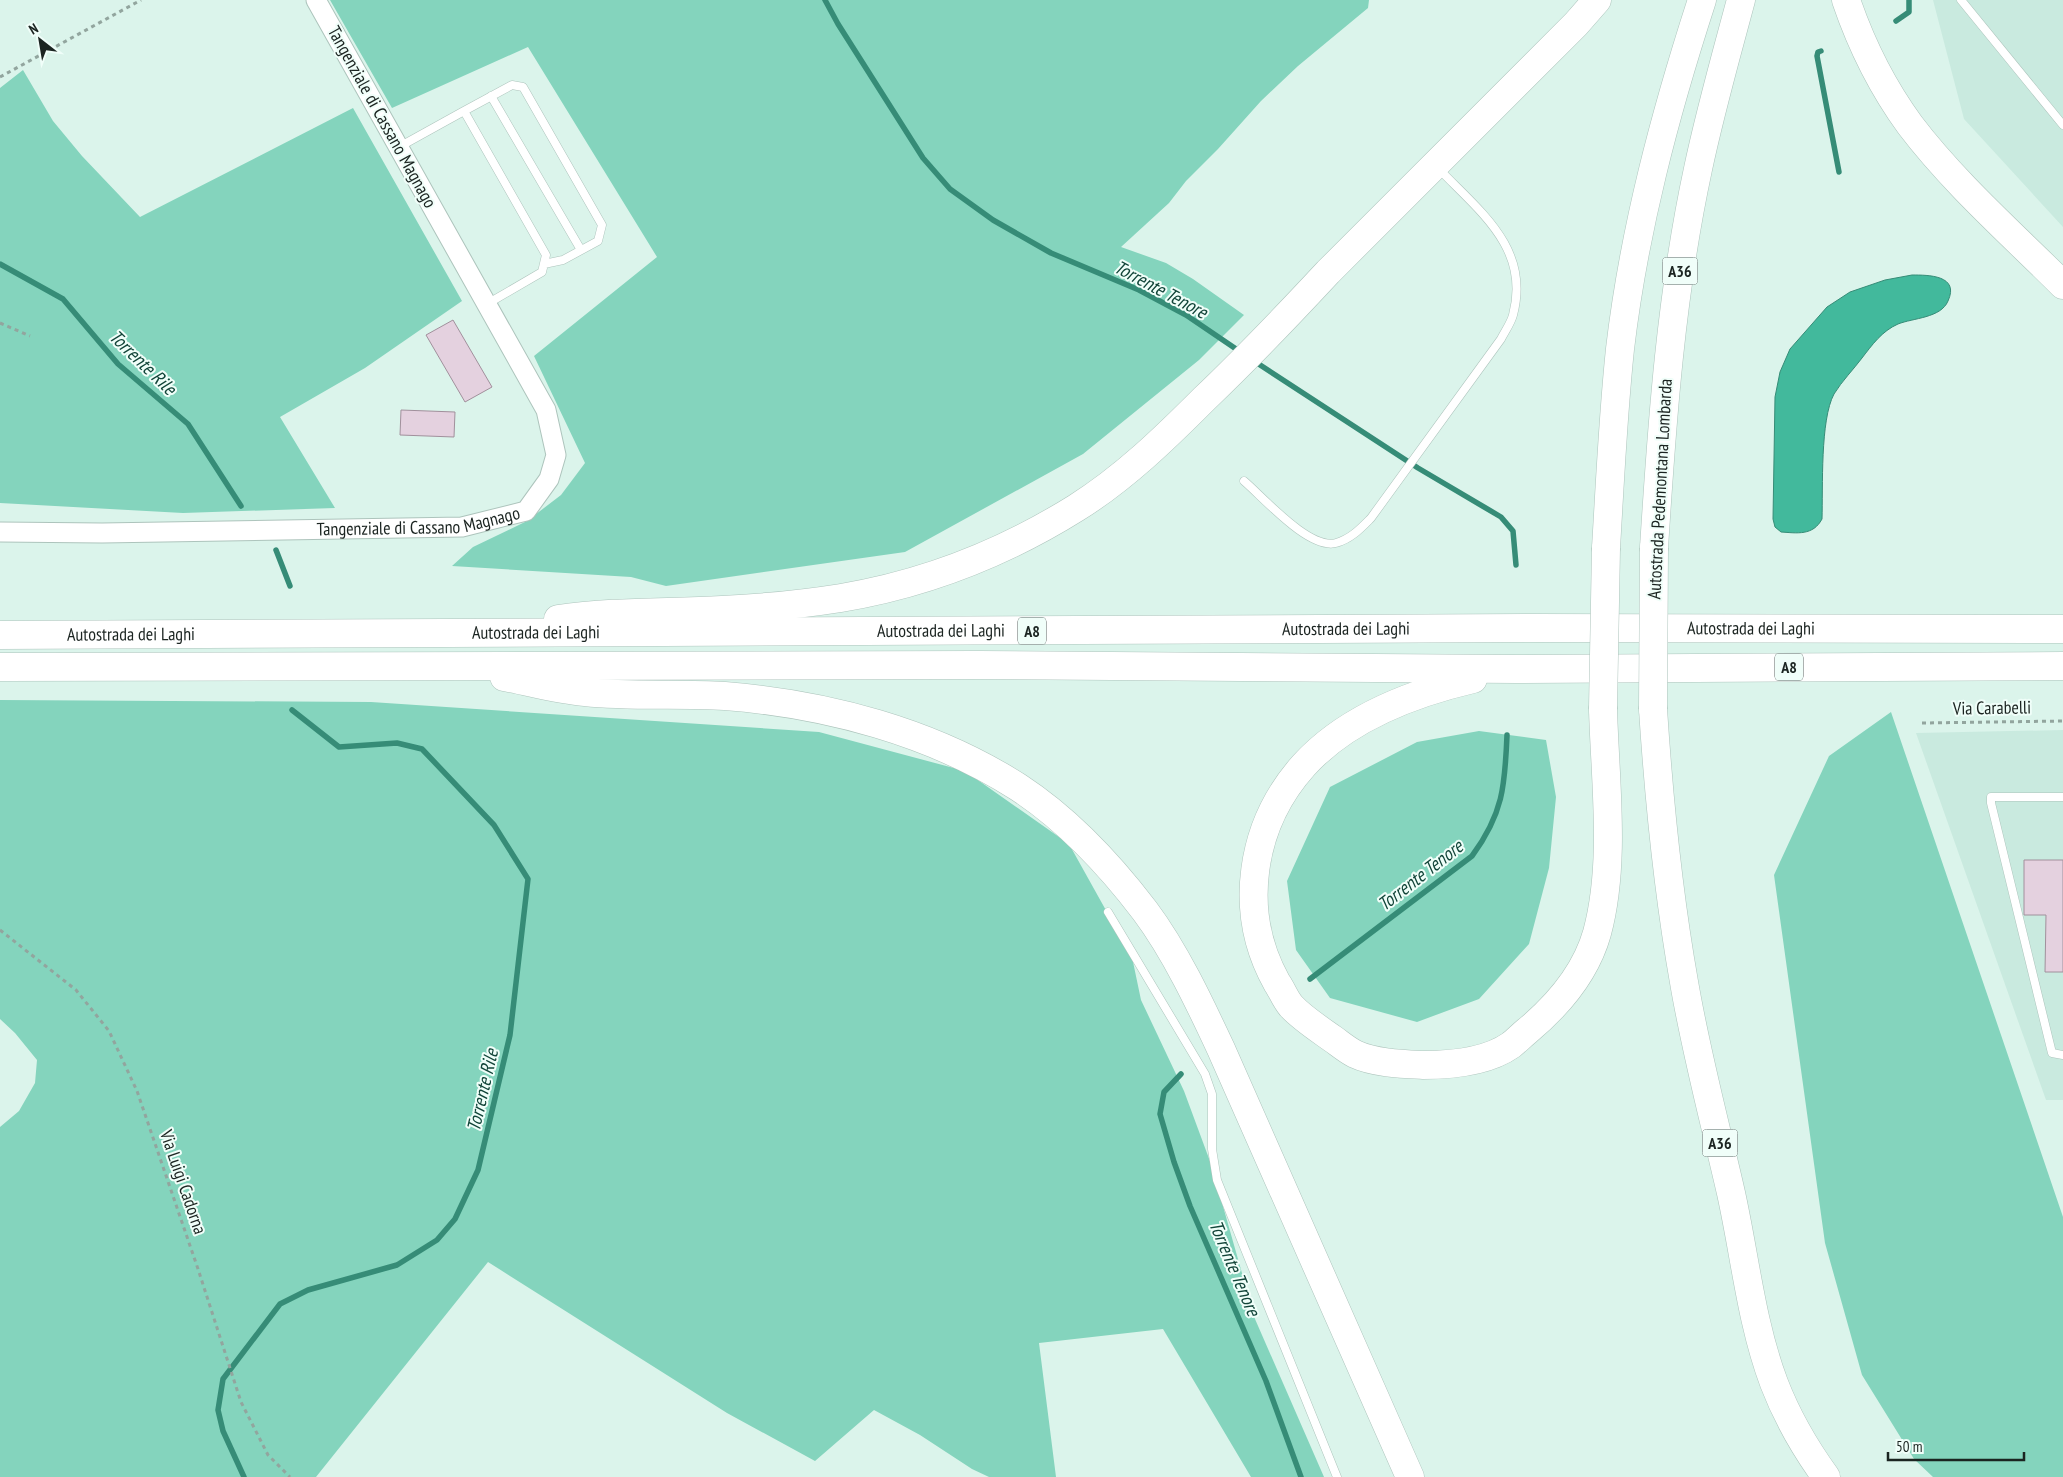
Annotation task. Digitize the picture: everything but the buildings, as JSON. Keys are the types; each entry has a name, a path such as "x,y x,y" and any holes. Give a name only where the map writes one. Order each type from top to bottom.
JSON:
{"highway":[{"path":"441,634 599,613 724,610 841,598 910,584 969,562 1024,538 1078,507 1165,439 1598,0"},
{"path":"1516,669 1440,686 1386,708 1340,734 1305,764 1280,797 1261,841 1253,884 1256,929 1268,966 1290,1005 1317,1028 1355,1054 1375,1060 1443,1065 1481,1058 1509,1047 1550,1012 1577,976 1597,934 1606,882 1607,821 1603,709 1606,548 1620,348 1635,255 1655,159 1702,0"},
{"name":"Autostrada Pedemontana Lombarda","path":"1741,0 1698,168 1682,255 1663,411 1654,548 1653,709 1658,790 1668,877 1684,984 1732,1201 1752,1303 1762,1347 1778,1393 1790,1420 1809,1453 1826,1477"},
{"path":"1846,0 1853,21 1869,56 1888,92 1911,125 1968,190 2063,285"},
{"name":"Autostrada dei Laghi","path":"0,635 1530,628 2063,629"},
{"path":"439,664 585,692 726,696 804,706 871,722 945,748 976,763 1019,788 1054,814 1089,846 1147,913 1189,984 1221,1049 1410,1477"},
{"name":"Autostrada dei Laghi","path":"0,667 439,664 979,664 1516,669 2063,666"}],"street":[{"name":"Tangenziale di Cassano Magnago","path":"0,532 102,534 462,527 526,511 549,479 556,454 546,410 316,0"}],"lane":[{"path":"1961,0 2063,125"},
{"path":"399,147 512,85 524,87 602,225 598,241 563,260 544,264"},
{"path":"491,96 581,250"},
{"path":"464,111 546,255 542,272 487,304"},
{"path":"1244,481 1308,536 1322,543 1334,543 1356,533 1371,518 1501,339 1513,317 1517,294 1516,274 1512,255 1502,236 1435,164"},
{"path":"2063,797 1991,797 1991,803 2052,1053 2063,1055"},
{"path":"1108,912 1204,1074 1212,1094 1212,1149 1218,1180 1338,1477"}],"path":[{"path":"0,77 141,0"},
{"path":"0,323 30,336"},
{"name":"Via Carabelli","path":"1922,723 2063,721"},
{"name":"Via Luigi Cadorna","path":"0,930 76,990 109,1031 140,1100 198,1268 241,1402 268,1454 290,1477"}],"shaded area":[{"path":"330,0 1369,0 1368,8 1298,66 1261,101 1186,181 1169,203 1121,247 1166,263 1193,279 1244,315 1199,360 1083,454 905,552 666,586 631,577 452,566 473,547 527,521 561,495 585,463 534,356 657,257 528,47 392,108"},
{"path":"1933,0 2063,0 2063,227 1964,119"},
{"path":"23,70 53,121 82,156 140,217 353,108 462,301 365,368 280,417 335,508 183,513 0,503 0,88"},
{"path":"1912,275 1934,276 1946,281 1950,286 1951,292 1948,301 1944,307 1933,314 1898,324 1887,330 1874,343 1837,389 1826,420 1824,437 1822,519 1809,531 1799,533 1781,532 1775,527 1773,519 1775,397 1780,372 1790,349 1827,307 1850,292 1885,280"},
{"path":"0,700 371,702 819,732 965,771 1069,844 1132,957 1141,1000 1184,1091 1211,1164 1255,1319 1324,1477 1251,1477 1163,1329 1039,1343 1056,1477 989,1477 972,1469 920,1435 874,1410 815,1461 727,1413 488,1262 316,1477 0,1477 0,1127 19,1111 35,1083 37,1060 15,1033 0,1019"},
{"path":"1891,712 2063,1217 2063,1477 1933,1477 1914,1459 1862,1375 1825,1243 1774,875 1829,756"},
{"path":"2063,730 2063,1100 2046,1100 1916,733"},
{"path":"1479,731 1546,740 1556,797 1549,868 1529,944 1479,999 1417,1022 1330,998 1296,950 1287,881 1330,787 1417,742"}],"waterway":[{"name":"Torrente Tenore","path":"825,0 838,24 923,158 950,189 993,220 1051,253 1139,290 1186,315 1242,353"},
{"path":"1896,21 1909,12 1909,0"},
{"path":"1821,51 1818,52 1817,56 1839,172"},
{"name":"Torrente Rile","path":"0,264 63,299 118,364 188,424 241,506"},
{"name":"Torrente Tenore","path":"1254,361 1418,468 1501,517 1513,531 1516,565"},
{"name":"Torrente Rile","path":"276,550 290,586"},
{"name":"Torrente Rile","path":"244,1477 223,1431 218,1410 223,1379 280,1304 308,1290 397,1265 437,1240 455,1219 478,1170 510,1035 528,879 494,825 422,749 397,743 339,747 292,710"},
{"name":"Torrente Tenore","path":"1310,979 1472,856 1490,827 1496,813 1503,785 1507,735"},
{"name":"Torrente Tenore","path":"1181,1074 1164,1092 1160,1114 1174,1162 1190,1206 1266,1381 1301,1477"}]}
